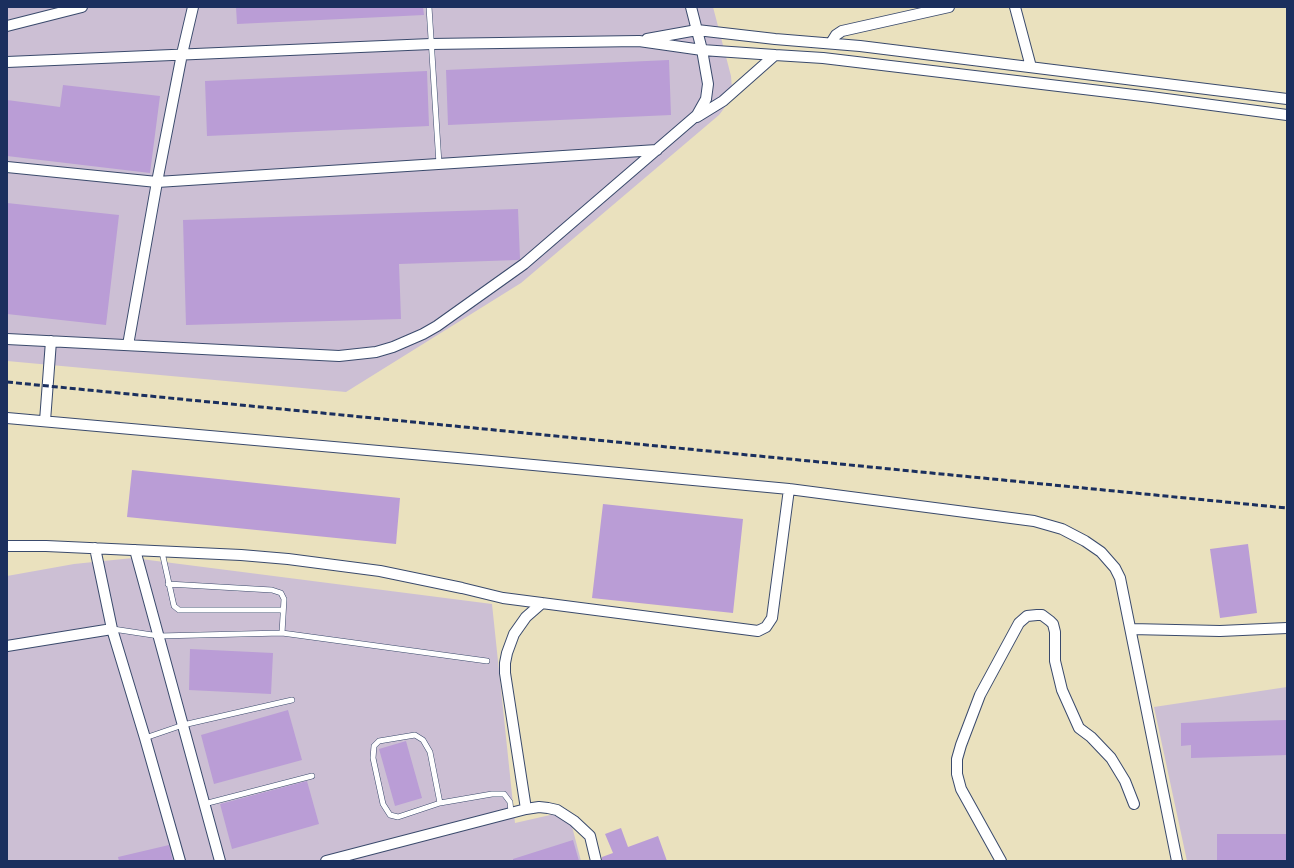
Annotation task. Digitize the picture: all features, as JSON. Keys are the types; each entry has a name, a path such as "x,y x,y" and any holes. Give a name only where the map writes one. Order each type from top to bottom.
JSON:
{"street":[{"path":"7,26 82,7"},
{"path":"128,345 156,182 193,7"},
{"path":"7,339 339,356 376,352 393,347 423,334 437,326 524,264 690,121 702,107 708,91 708,76 691,7"},
{"path":"832,43 836,35 842,31 949,7"},
{"path":"1015,7 1031,67"},
{"path":"640,41 697,30 776,39 832,43 1287,99"},
{"path":"7,62 431,44 640,41 702,50 823,58 1136,95 1287,115"},
{"path":"690,121 723,101 775,55"},
{"path":"7,167 156,182 657,150"},
{"path":"46,421 50,341"},
{"path":"7,418 789,489 1034,521 1062,529 1094,546 1108,558 1120,578 1177,861"},
{"path":"7,546 46,546 241,555 334,564 421,579 503,598 753,630 762,629 770,623 772,618 789,489"},
{"path":"94,548 112,629 180,861"},
{"path":"135,550 220,861"},
{"path":"526,809 505,673 505,663 508,648 514,634 526,617 542,603"},
{"path":"1001,861 961,789 957,774 957,759 980,695 1019,623 1027,616 1037,614 1042,615 1053,624 1055,632 1055,661 1062,690 1079,728 1096,742 1111,758 1125,781 1134,804"},
{"path":"1130,629 1220,631 1287,628"},
{"path":"7,646 112,629"},
{"path":"326,861 511,812 538,807 548,808 566,815 590,836 596,861"}],"lane":[{"path":"429,7 439,164"},
{"path":"162,552 174,606 179,610 283,610"},
{"path":"168,584 272,590 281,593 284,599 282,633"},
{"path":"112,629 158,636 282,633 487,661"},
{"path":"145,738 182,725 292,700"},
{"path":"440,803 430,752 423,740 415,736 379,741 374,746 373,758 383,804 390,815 398,818 440,803 492,794 504,794 510,802 511,812"},
{"path":"204,804 312,776"}],"shaded area":[{"path":"7,7 713,7 731,76 732,89 728,103 719,115 521,283 346,392 7,361"},
{"path":"133,558 492,604 515,823 568,811 581,861 7,861 7,576 74,564"},
{"path":"1287,687 1287,861 1187,861 1154,707"}],"building":[{"path":"236,7 423,7 424,15 237,24"},
{"path":"669,60 671,115 448,125 446,70"},
{"path":"427,71 429,126 207,136 205,81"},
{"path":"63,85 160,96 150,173 7,156 7,100 60,107"},
{"path":"7,203 119,215 106,325 7,314"},
{"path":"518,209 520,259 518,260 399,264 401,319 186,325 183,220"},
{"path":"132,470 400,498 396,544 127,517"},
{"path":"603,504 743,519 733,613 592,598"},
{"path":"1248,544 1257,613 1220,618 1210,549"},
{"path":"190,649 273,653 271,694 189,690"},
{"path":"288,710 302,760 214,784 201,735"},
{"path":"1287,720 1287,755 1191,758 1191,745 1181,746 1181,723"},
{"path":"406,741 422,798 395,806 379,749"},
{"path":"307,781 319,824 232,849 220,804"},
{"path":"621,828 628,847 658,836 667,861 602,861 602,857 613,853 605,834"},
{"path":"1217,834 1287,834 1287,861 1217,861"},
{"path":"573,840 579,861 513,861 513,859"},
{"path":"169,845 173,861 119,861 118,857"}],"railway":[{"path":"7,382 1287,508"}]}
